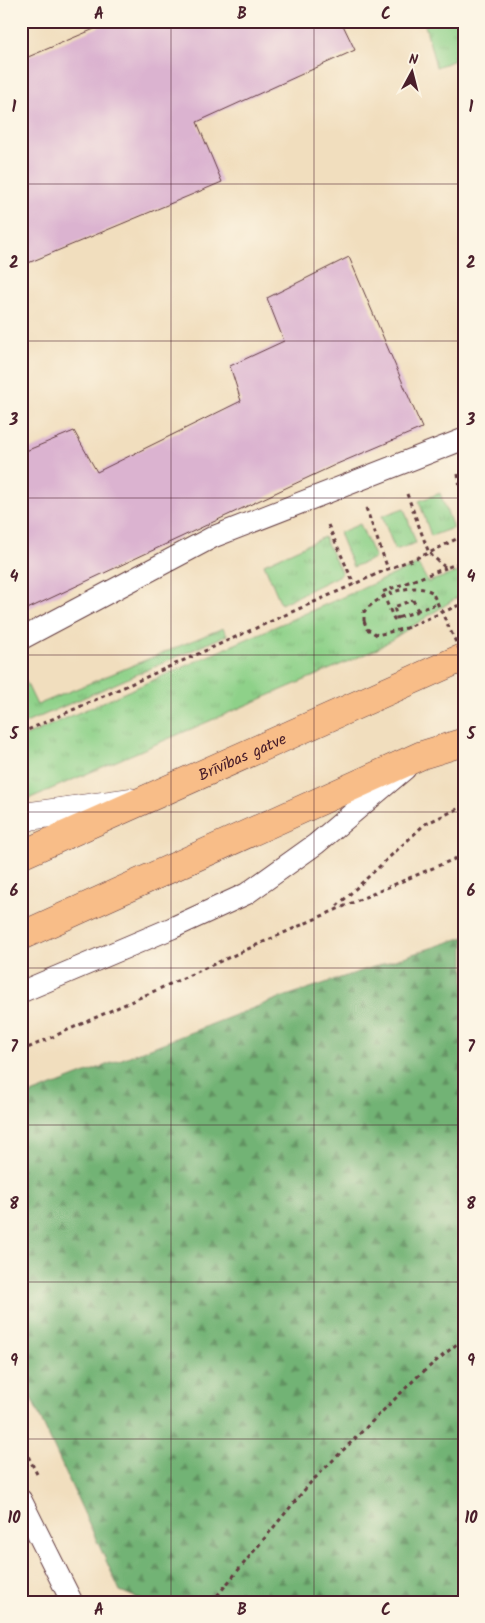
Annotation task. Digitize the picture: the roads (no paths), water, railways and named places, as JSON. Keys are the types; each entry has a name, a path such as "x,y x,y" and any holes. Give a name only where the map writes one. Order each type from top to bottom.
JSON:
{"highway":[{"name":"Brīvības gatve","path":"21,855 464,658"},
{"path":"21,936 422,755 464,742"}],"street":[{"path":"21,820 30,816 147,800"}],"lane":[{"path":"21,639 213,537 458,441"},
{"path":"21,992 172,928 246,894 316,844 422,755"},
{"path":"21,1500 72,1602"}]}
